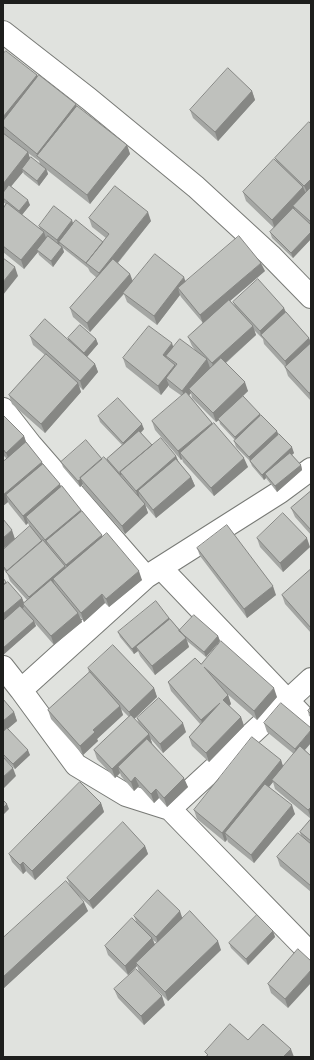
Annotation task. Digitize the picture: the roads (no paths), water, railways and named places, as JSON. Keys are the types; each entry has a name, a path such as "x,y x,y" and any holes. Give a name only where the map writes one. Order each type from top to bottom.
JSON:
{"street":[{"path":"3,32 89,99 196,187 270,255 311,297"},
{"path":"3,409 31,445 154,572 311,725"},
{"path":"21,690 154,572 280,492 311,469"},
{"path":"3,668 76,765 126,795 170,809 311,954"},
{"path":"170,809 311,679"}]}
